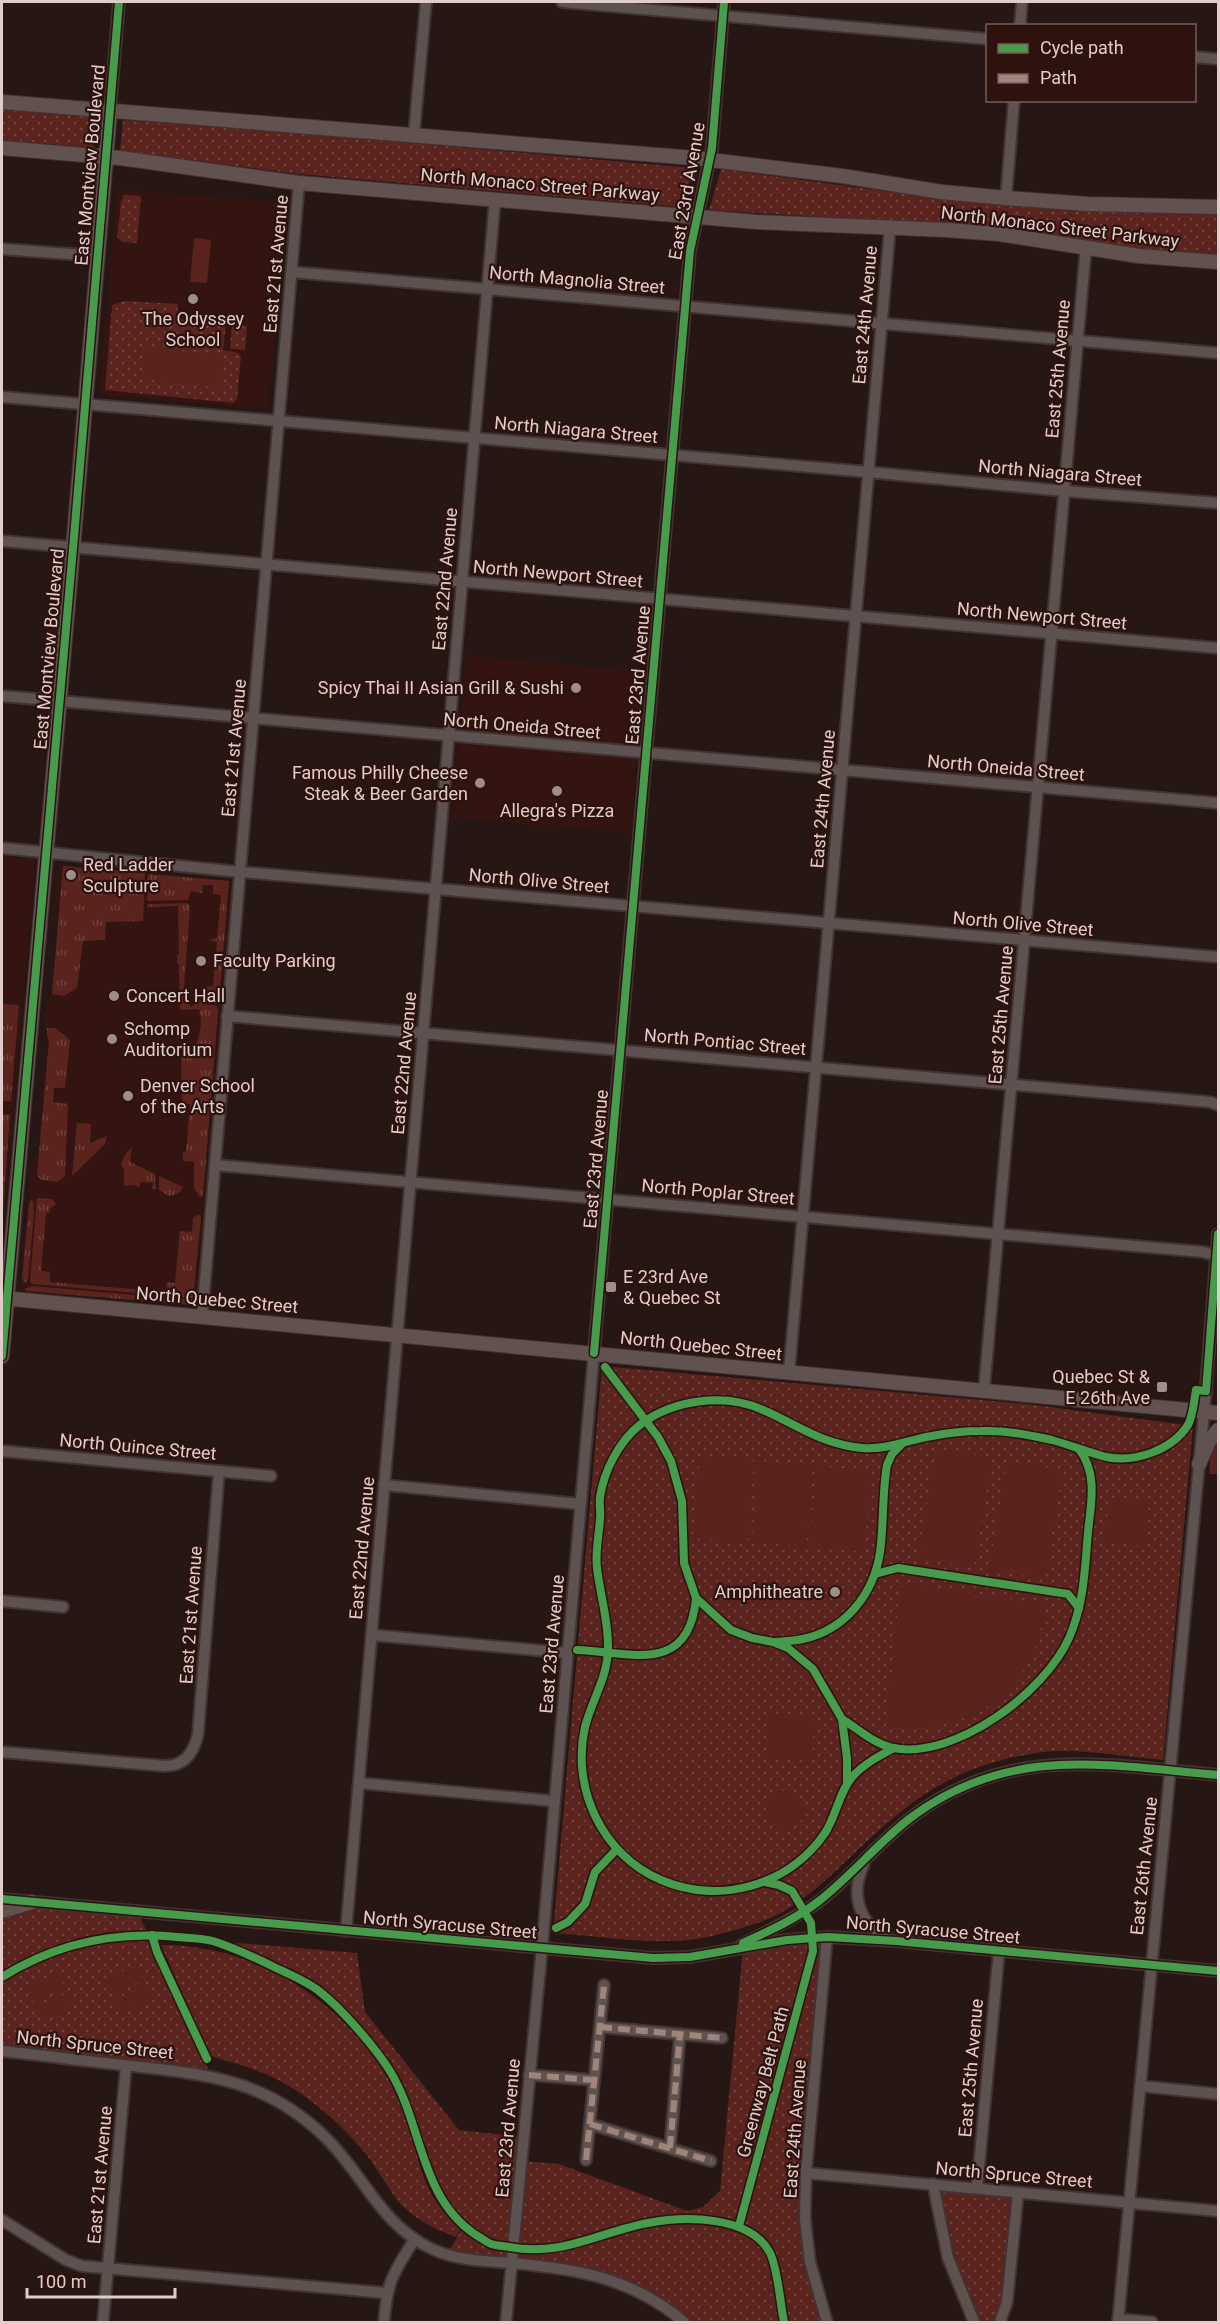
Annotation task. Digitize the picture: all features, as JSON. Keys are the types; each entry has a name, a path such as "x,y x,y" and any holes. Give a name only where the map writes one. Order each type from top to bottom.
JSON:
{"main road":[{"name":"North Monaco Street Parkway","path":"2,102 710,160 842,176 942,192 1006,198 1087,204 1218,207"},
{"name":"East Montview Boulevard","path":"2,1356 4,1298 74,547 110,111"},
{"name":"North Monaco Street Parkway","path":"2,148 107,157 299,183 791,224 999,234 1139,256 1218,262"},
{"name":"North Quebec Street","path":"4,1298 1218,1413"},
{"path":"1199,1464 1209,1441 1218,1430"},
{"path":"2,1911 32,1902"}],"street":[{"name":"East Montview Boulevard","path":"110,111 119,2"},
{"path":"414,134 426,2"},
{"path":"562,2 986,39"},
{"name":"East 23rd Avenue","path":"506,2322 542,1948 685,306 696,217 710,160 724,2"},
{"path":"1020,24 1022,2"},
{"path":"1196,57 1218,59"},
{"path":"1006,198 1014,102"},
{"name":"East 21st Avenue","path":"202,1317 299,183"},
{"name":"East 22nd Avenue","path":"346,1931 495,199"},
{"name":"East 24th Avenue","path":"789,1373 890,228"},
{"name":"East 25th Avenue","path":"984,1390 1086,247"},
{"path":"2,249 98,256"},
{"name":"North Magnolia Street","path":"292,272 1218,353"},
{"name":"North Niagara Street","path":"2,397 1218,503"},
{"name":"North Newport Street","path":"2,541 1218,648"},
{"name":"North Oneida Street","path":"2,696 1218,803"},
{"name":"North Olive Street","path":"2,848 240,872 1218,957"},
{"name":"North Pontiac Street","path":"227,1016 1011,1083 1210,1102 1218,1105"},
{"name":"North Poplar Street","path":"215,1165 1203,1252 1218,1256"},
{"name":"East 26th Avenue","path":"1118,2321 1204,1412 1218,1234"},
{"name":"North Quince Street","path":"2,1451 271,1476"},
{"name":"East 21st Avenue","path":"2,1752 165,1766 180,1764 187,1759 196,1744 198,1734 219,1471"},
{"path":"384,1485 580,1504"},
{"path":"2,1601 63,1607"},
{"path":"372,1635 567,1653"},
{"path":"728,1951 811,1906 926,1807 957,1789 995,1774 1036,1766 1072,1763 1218,1775"},
{"path":"359,1783 554,1801"},
{"path":"866,1858 857,1884 858,1908 871,1928 893,1941"},
{"name":"North Syracuse Street","path":"2,1899 673,1958 788,1940 827,1937 1218,1971"},
{"name":"East 24th Avenue","path":"827,1937 806,2173 805,2219 810,2260 827,2322"},
{"name":"East 25th Avenue","path":"977,2188 999,1951"},
{"path":"586,2160 604,1985"},
{"path":"600,2027 722,2038"},
{"path":"670,2148 680,2034"},
{"name":"North Spruce Street","path":"2,2051 211,2076 239,2083 301,2116 346,2160 380,2209 398,2228 414,2240 452,2256 470,2260 573,2270 610,2279 649,2297 684,2322"},
{"name":"East 21st Avenue","path":"104,2322 126,2066"},
{"path":"529,2075 594,2080"},
{"path":"1140,2086 1218,2094"},
{"path":"590,2124 711,2161"},
{"name":"North Spruce Street","path":"806,2173 1218,2211"},
{"path":"933,2184 948,2258 974,2322"},
{"path":"1000,2322 1007,2302 1018,2193"},
{"path":"2,2220 66,2260 82,2266 386,2293"},
{"path":"384,2322 386,2293 392,2275 414,2240"},
{"path":"1118,2321 1152,2322"}],"shaded area":[{"name":"The Odyssey School","path":"117,189 286,203 268,409 99,395"},
{"path":"466,655 643,672 630,833 452,818"},
{"path":"2,857 32,859 35,863 2,1245"},
{"name":"Denver School of the Arts","path":"60,865 231,882 195,1303 192,1305 21,1289 31,1162 38,1151 48,1041 45,1021 46,1005 51,995 59,908 55,898"}],"green space":[{"path":"2,109 96,117 94,148 2,140"},
{"path":"123,120 278,131 693,168 683,207 298,174 120,151"},
{"path":"721,169 952,200 1218,213 1218,256 1134,248 999,228 709,210"},
{"path":"124,195 141,196 137,243 122,242 117,237 121,202"},
{"path":"194,238 211,240 207,283 190,282"},
{"path":"124,301 178,304 177,319 226,324 223,350 238,353 241,356 237,399 234,403 105,390 112,305"},
{"path":"232,325 247,326 245,350 231,349"},
{"path":"146,347 223,356 220,388 142,379"},
{"path":"63,866 145,873 143,921 106,922 105,940 83,941 77,988 64,996 52,994"},
{"path":"148,874 229,881 218,995 208,993 205,987 213,986 217,942 209,940 217,938 221,895 213,894 213,885 203,885 202,893 191,891 188,900 148,901"},
{"path":"188,903 190,906 184,987 186,1000 191,1007 200,1000 205,1004 217,1006 218,1012 203,1195 200,1198 194,1188 194,1162 183,1161 183,1152 186,1152 190,1104 182,1104 181,1057 186,1059 197,1042 201,1023 199,1009 180,1010 179,964 177,963 177,954 179,954 178,906 147,907 148,904"},
{"path":"2,1004 19,1005 11,1101 2,1101"},
{"path":"47,1028 56,1028 70,1040 65,1088 54,1088 53,1102 68,1104 65,1176 57,1182 41,1180 37,1175 49,1042"},
{"path":"2,1114 10,1115 3,1212 2,1212"},
{"path":"77,1123 91,1124 90,1143 107,1136 105,1144 72,1176"},
{"path":"132,1147 130,1162 155,1174 156,1189 152,1189 153,1183 141,1182 139,1188 135,1185 124,1186 124,1170 121,1164"},
{"path":"159,1176 183,1187 181,1191 169,1196 159,1190"},
{"path":"37,1198 52,1199 56,1204 50,1209 50,1213 46,1213 41,1271 50,1272 50,1282 166,1292 167,1282 175,1283 180,1231 192,1232 193,1218 199,1214 201,1218 193,1298 32,1284 30,1281"},
{"path":"31,1200 34,1213 28,1280 25,1283 22,1279"},
{"path":"32,1286 193,1300 195,1303 192,1305 25,1291 26,1288"},
{"path":"602,1366 1027,1404 1193,1426 1163,1760 1092,1752 1054,1751 1010,1758 966,1772 929,1792 895,1816 825,1881 799,1901 771,1918 739,1929 697,1939 672,1941 553,1933"},
{"path":"1218,1438 1218,1474 1209,1474 1211,1450"},
{"path":"936,1449 992,1458 974,1567 918,1558"},
{"path":"700,1456 754,1461 747,1542 693,1538"},
{"path":"759,1461 813,1466 806,1547 752,1542"},
{"path":"1007,1461 1062,1470 1045,1579 989,1570"},
{"path":"817,1466 872,1471 864,1552 810,1547"},
{"path":"1109,1498 1149,1501 1145,1546 1105,1542"},
{"path":"907,1583 1045,1604 1039,1636 1028,1662 1013,1685 994,1702 972,1715 946,1724 917,1728 886,1728 900,1589"},
{"path":"769,1714 814,1716 812,1761 767,1759"},
{"path":"785,1791 792,1792 798,1797 803,1803 803,1817 798,1823 792,1828 785,1829 778,1828 772,1823 767,1817 766,1810 767,1803 772,1797 778,1792"},
{"path":"32,1902 138,1912 211,2076 2,2051 2,1911"},
{"path":"827,1937 806,2222 827,2322 683,2322 606,2278 447,2255 463,2226 442,2200 430,2177 408,2107 390,2072 362,2034 320,1991 257,1959 215,1941 357,1953 365,2012 459,2130 524,2137 522,2161 559,2164 687,2211 703,2207 720,2191 743,1949"},
{"path":"161,1945 200,1948 237,1957 273,1972 307,1992 337,2016 364,2044 387,2076 408,2121 421,2170 429,2189 439,2206 460,2229 456,2237 425,2223 404,2207 361,2148 328,2115 303,2095 263,2073 210,2056"},
{"path":"136,1965 143,1980 111,1994 104,1980"},
{"path":"58,1973 65,1987 33,2002 26,1987"},
{"path":"146,1985 153,2000 120,2015 114,2000"},
{"path":"67,1993 74,2008 42,2022 36,2007"},
{"path":"933,2184 1018,2193 1000,2322 974,2322 965,2303"}],"marked path":[{"path":"586,2160 604,1985"},
{"path":"600,2027 722,2038"},
{"path":"670,2148 680,2034"},
{"path":"529,2075 594,2080"},
{"path":"590,2124 711,2161"}],"cycle path":[{"path":"2,1356 119,2"},
{"path":"594,1353 690,251 712,148 724,2"},
{"path":"894,1748 877,1757 853,1776 845,1788 825,1833 810,1851 773,1878 751,1886 706,1891 661,1880 640,1869 622,1854 607,1837 587,1796 582,1750 585,1727 608,1656 607,1626 597,1568 597,1550 602,1487 619,1448 633,1431 654,1416 685,1404 717,1400 748,1405 822,1438 862,1448 889,1446 950,1433 990,1431 1017,1433 1052,1440 1106,1457 1129,1458 1152,1453 1163,1448 1181,1434 1190,1421 1196,1390 1206,1391 1218,1234"},
{"path":"605,1367 658,1437 671,1461 682,1501 684,1563 696,1598 731,1630 788,1648 813,1669 842,1719 847,1758 847,1783"},
{"path":"775,1642 803,1639 832,1628 844,1619 864,1596 877,1567 880,1552 887,1465 892,1454 901,1445"},
{"path":"842,1719 886,1746 917,1749 970,1733 1019,1700 1040,1680 1057,1659 1069,1638 1081,1599 1092,1489 1089,1468 1079,1449"},
{"path":"875,1574 898,1568 1068,1594 1079,1608"},
{"path":"577,1650 636,1655 654,1654 669,1649 682,1639 691,1623 696,1598"},
{"path":"743,1943 792,1919 819,1901 909,1819 946,1795 983,1779 1020,1769 1058,1765 1136,1767 1218,1775"},
{"path":"556,1928 568,1922 585,1904 595,1872 617,1849"},
{"name":"Greenway Belt Path","path":"739,2226 813,1951 811,1923 792,1891 765,1882"},
{"path":"2,1899 653,1958 690,1957 787,1940 827,1937 896,1941 1218,1971"},
{"path":"152,1935 157,1952 207,2059"},
{"path":"2,1977 64,1948 108,1938 154,1936 200,1939 213,1941 244,1953 314,1987 328,1998 367,2040 384,2061 401,2092 432,2181 443,2201 457,2219 476,2235 496,2245 546,2249 580,2242 630,2227 663,2221 697,2219 732,2225 748,2231 770,2253 777,2277 784,2322"}],"place":[{"name":"The Odyssey School","path":"193,299"},
{"name":"Spicy Thai II Asian Grill & Sushi","path":"576,688"},
{"name":"Famous Philly Cheese Steak & Beer Garden","path":"480,783"},
{"name":"Allegra's Pizza","path":"557,791"},
{"name":"Red Ladder Sculpture","path":"71,875"},
{"name":"Faculty Parking","path":"201,961"},
{"name":"Concert Hall","path":"114,996"},
{"name":"Schomp Auditorium","path":"112,1039"},
{"name":"Denver School of the Arts","path":"128,1096"},
{"name":"E 23rd Ave & Quebec St","path":"611,1287"},
{"name":"Quebec St & E 26th Ave","path":"1162,1387"},
{"name":"Amphitheatre","path":"835,1592"}]}
